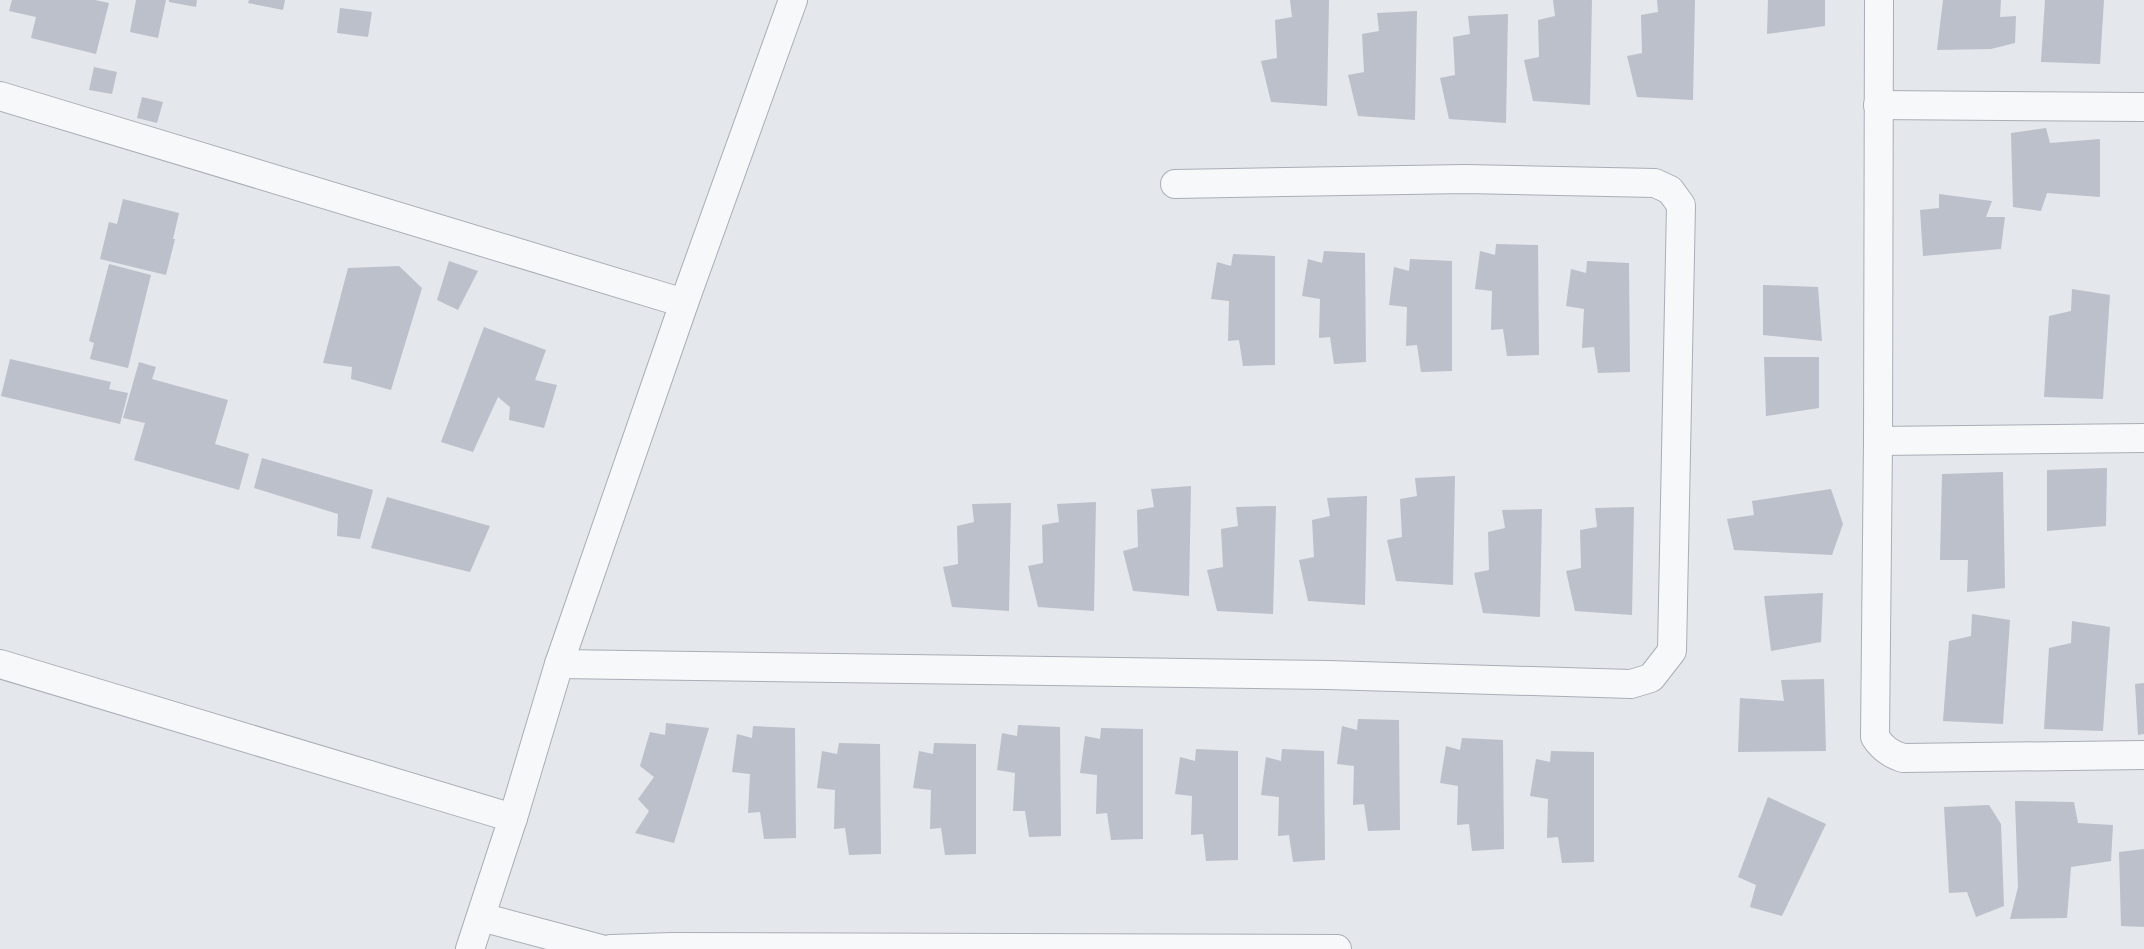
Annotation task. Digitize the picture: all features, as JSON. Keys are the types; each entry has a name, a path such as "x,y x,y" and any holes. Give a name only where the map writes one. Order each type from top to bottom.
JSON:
{"street":[{"path":"470,949 513,818 559,664 684,303 793,0"},
{"path":"1878,0 1878,441 1875,737 1882,747 1902,758 2144,756"},
{"path":"0,96 684,303"},
{"path":"1878,105 2144,108"},
{"path":"559,664 1318,675 1617,684 1632,684 1651,678 1672,651 1681,205 1670,190 1655,183 1465,179 1175,184"},
{"path":"1878,441 2144,438"},
{"path":"0,664 513,818"},
{"path":"481,917 601,949"},
{"path":"611,949 1337,949"}],"building":[{"path":"12,0 95,0 109,3 96,54 31,38 36,17 9,11"},
{"path":"136,0 166,0 158,38 130,32"},
{"path":"169,0 197,0 196,7 169,2"},
{"path":"249,0 285,0 283,10 248,3"},
{"path":"1290,0 1329,0 1327,106 1271,102 1261,61 1277,58 1275,20 1292,17"},
{"path":"1553,0 1592,0 1590,105 1533,101 1524,60 1539,57 1538,20 1555,16"},
{"path":"1657,0 1695,0 1693,100 1637,97 1627,56 1642,53 1641,15 1658,12"},
{"path":"1768,0 1825,0 1825,26 1767,34"},
{"path":"1943,0 2001,0 2000,17 2016,16 2015,43 1991,49 1937,50"},
{"path":"2045,0 2104,0 2100,64 2041,62"},
{"path":"340,8 372,12 368,37 337,33"},
{"path":"1417,11 1415,120 1358,116 1348,75 1364,72 1362,34 1379,31 1377,13"},
{"path":"1508,14 1506,123 1449,119 1440,78 1455,75 1453,37 1470,34 1468,16"},
{"path":"94,67 117,72 112,94 89,90"},
{"path":"142,97 163,102 157,123 137,118"},
{"path":"2046,128 2050,143 2100,139 2100,197 2047,193 2041,211 2013,207 2011,133"},
{"path":"1939,194 1992,201 1986,217 2005,217 2001,249 1923,256 1920,210 1939,208"},
{"path":"123,199 179,213 166,275 100,259 109,222 117,224"},
{"path":"1496,244 1538,245 1539,355 1507,356 1503,329 1491,330 1492,291 1475,289 1480,251 1495,255"},
{"path":"1324,251 1365,253 1366,362 1334,364 1330,337 1319,338 1320,299 1302,296 1308,259 1322,263"},
{"path":"1233,254 1275,256 1275,365 1243,366 1239,340 1228,341 1229,301 1211,299 1217,262 1231,266"},
{"path":"1410,259 1452,261 1452,371 1421,372 1417,345 1406,346 1407,307 1389,305 1394,267 1409,271"},
{"path":"449,261 478,271 458,310 437,300"},
{"path":"1587,261 1629,263 1630,372 1598,373 1594,347 1582,348 1584,309 1566,306 1571,269 1586,273"},
{"path":"109,264 151,275 128,368 90,359 94,343 89,341"},
{"path":"399,266 422,288 391,390 351,379 352,367 323,363 348,268"},
{"path":"1763,285 1818,287 1822,341 1763,335"},
{"path":"2072,289 2110,295 2103,399 2044,397 2049,316 2071,311"},
{"path":"484,327 546,350 535,380 557,385 544,428 509,420 510,407 498,397 473,452 441,442"},
{"path":"1764,357 1819,357 1819,408 1766,416"},
{"path":"10,359 111,382 109,389 128,393 120,424 1,396"},
{"path":"139,362 156,367 152,379 228,400 215,444 249,454 239,490 134,460 145,423 123,418"},
{"path":"262,458 373,490 360,539 337,536 338,514 254,488"},
{"path":"2107,468 2106,526 2047,531 2047,470"},
{"path":"2003,472 2005,588 1967,592 1968,560 1940,560 1942,474"},
{"path":"1455,476 1453,585 1396,581 1387,540 1402,537 1400,499 1417,496 1415,478"},
{"path":"1191,486 1189,596 1133,591 1123,551 1138,547 1137,510 1154,507 1151,489"},
{"path":"1831,489 1843,524 1832,555 1734,550 1727,519 1754,515 1752,501"},
{"path":"1367,496 1365,605 1308,601 1299,560 1314,557 1312,520 1330,516 1327,498"},
{"path":"387,497 490,526 470,572 371,548"},
{"path":"1096,502 1094,611 1038,607 1028,566 1043,563 1042,525 1059,522 1057,504"},
{"path":"1011,503 1009,611 952,607 943,567 958,564 957,526 974,522 972,504"},
{"path":"1276,506 1273,614 1217,611 1207,570 1223,567 1221,529 1238,526 1236,507"},
{"path":"1634,507 1632,615 1575,611 1566,571 1581,568 1580,530 1597,527 1595,508"},
{"path":"1542,509 1540,617 1483,613 1474,573 1489,570 1488,532 1505,528 1502,510"},
{"path":"1823,593 1821,642 1771,651 1764,596"},
{"path":"1972,614 2010,620 2003,724 1943,721 1949,641 1971,636"},
{"path":"2072,621 2110,627 2103,731 2044,729 2049,648 2071,643"},
{"path":"1824,679 1826,751 1738,752 1740,698 1784,701 1781,680"},
{"path":"2144,683 2144,734 2138,735 2135,684"},
{"path":"1358,719 1399,720 1400,830 1368,831 1364,804 1353,805 1354,766 1337,764 1342,726 1357,730"},
{"path":"666,723 709,728 674,843 635,833 649,811 638,799 654,777 640,766 650,732 665,735"},
{"path":"1018,725 1060,727 1061,836 1029,837 1025,811 1013,811 1015,773 997,770 1002,733 1017,736"},
{"path":"753,726 795,728 796,838 764,839 760,812 748,813 750,774 732,772 737,734 752,738"},
{"path":"1101,728 1143,729 1143,839 1111,840 1107,813 1096,814 1097,775 1080,773 1085,736 1100,739"},
{"path":"1462,738 1503,740 1504,849 1472,851 1469,824 1457,825 1458,786 1440,783 1446,746 1460,750"},
{"path":"839,743 880,744 881,854 849,855 845,828 834,829 835,790 817,788 822,751 837,754"},
{"path":"934,743 976,744 976,854 945,855 941,828 930,829 931,790 913,788 919,751 933,754"},
{"path":"1196,749 1238,751 1238,860 1206,861 1203,834 1191,835 1192,796 1175,794 1180,757 1195,761"},
{"path":"1282,749 1324,751 1325,860 1293,862 1289,835 1278,836 1279,797 1261,795 1266,757 1281,761"},
{"path":"1551,751 1594,752 1594,862 1562,863 1558,837 1547,838 1548,799 1530,796 1536,759 1550,762"},
{"path":"1768,797 1826,824 1782,916 1750,907 1756,885 1738,877"},
{"path":"2015,801 2074,802 2078,823 2113,825 2111,861 2071,867 2067,918 2010,919 2018,887"},
{"path":"1989,805 2001,824 2004,906 1976,917 1967,892 1949,893 1944,807"},
{"path":"2144,849 2144,927 2121,926 2119,852"}]}
